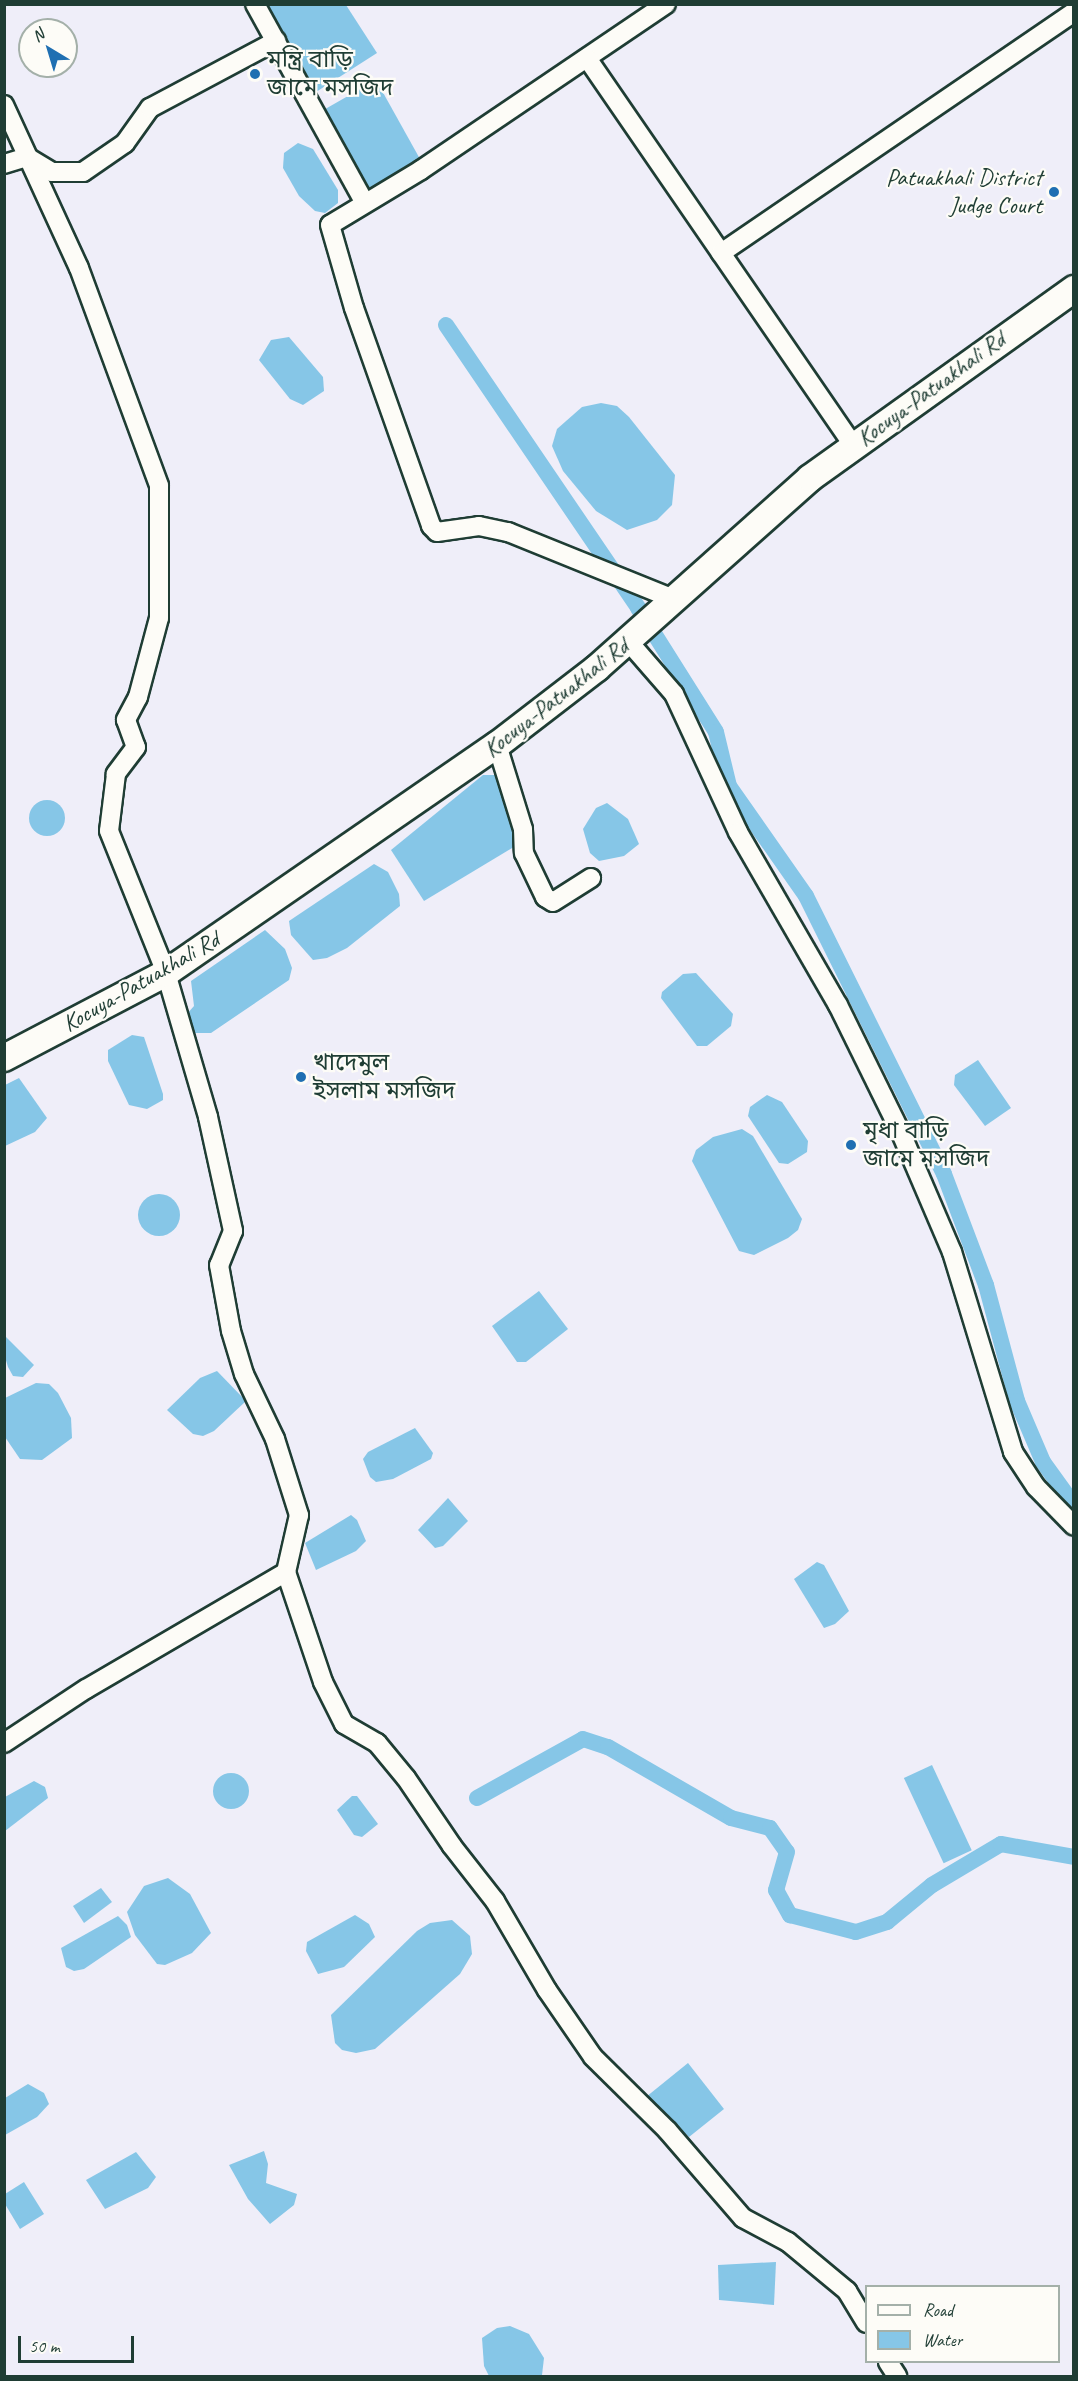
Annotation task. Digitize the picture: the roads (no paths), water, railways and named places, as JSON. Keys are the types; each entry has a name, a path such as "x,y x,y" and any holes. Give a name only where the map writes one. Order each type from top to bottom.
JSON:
{"main road":[{"name":"Kocuya-Patuakhali Rd","path":"4,1058 166,973 497,745 628,642 747,531 853,445 1074,289"}],"street":[{"path":"255,4 365,203"},
{"path":"666,4 330,225 354,308 431,526 437,532 479,526 508,532 630,582 669,605"},
{"path":"721,253 1074,12"},
{"path":"4,164 27,157 52,172 83,172 125,143 150,108 276,41"},
{"path":"587,58 853,445"},
{"path":"4,105 79,268 159,486 159,618 138,697 126,720 136,747 116,774 109,831 166,973 208,1117 233,1231 219,1265 231,1331 244,1374 275,1439 299,1515 286,1572 323,1682 344,1724 377,1743 406,1778 452,1846 495,1901 593,2057 667,2130 743,2218 788,2242 847,2291 865,2320"},
{"path":"628,642 674,694 738,832 838,1005 901,1134 952,1252 1013,1452 1036,1487 1074,1526"},
{"path":"497,745 523,829 524,853 544,897 554,902 591,878"},
{"path":"4,1743 86,1689 286,1572"},
{"path":"889,2363 897,2376"}],"water":[{"path":"346,5 377,53 316,92 262,6"},
{"path":"376,80 420,159 370,190 347,160 320,112"},
{"path":"298,143 313,149 338,190 338,203 325,213 315,211 299,196 283,168 284,153"},
{"path":"289,337 323,377 324,391 303,405 290,399 259,360 271,340"},
{"path":"601,403 617,406 629,417 675,475 672,505 657,520 627,530 596,511 563,471 552,446 557,429 582,407"},
{"path":"483,775 495,775 509,796 522,842 424,901 391,850"},
{"path":"47,800 60,805 65,818 60,831 47,836 34,831 29,818 34,805"},
{"path":"607,803 628,819 639,844 624,856 599,861 590,853 583,829 596,808"},
{"path":"374,864 388,872 399,894 400,906 347,948 327,958 313,960 291,935 289,921"},
{"path":"265,930 285,949 292,968 289,980 211,1033 194,1033 186,1015 194,1006 191,981"},
{"path":"696,973 733,1014 731,1026 707,1046 697,1046 661,998 662,992 683,974"},
{"path":"132,1035 144,1037 163,1094 163,1100 147,1109 129,1105 108,1061 108,1050"},
{"path":"978,1060 1011,1108 985,1126 954,1085 955,1075"},
{"path":"19,1078 47,1118 35,1132 5,1146 5,1085"},
{"path":"767,1095 782,1102 808,1141 807,1152 788,1164 779,1163 748,1116 750,1107"},
{"path":"742,1129 753,1136 802,1219 798,1230 788,1238 754,1255 739,1251 692,1161 696,1150 713,1137"},
{"path":"159,1194 174,1200 180,1215 174,1230 159,1236 144,1230 138,1215 144,1200"},
{"path":"539,1291 568,1329 526,1362 517,1362 492,1326"},
{"path":"6,1337 34,1365 23,1377 13,1376 8,1367 5,1357"},
{"path":"217,1371 246,1401 214,1431 203,1436 193,1434 167,1410 200,1378"},
{"path":"36,1383 49,1384 58,1393 71,1418 72,1438 42,1460 20,1459 5,1437 5,1398"},
{"path":"415,1428 433,1453 431,1459 393,1479 376,1482 370,1477 363,1459 368,1452"},
{"path":"448,1498 468,1521 443,1546 435,1548 418,1530"},
{"path":"351,1515 357,1520 366,1541 356,1551 316,1570 305,1543"},
{"path":"817,1562 824,1565 849,1611 835,1624 824,1628 794,1579"},
{"path":"932,1765 972,1850 944,1863 904,1778"},
{"path":"231,1773 244,1778 249,1791 244,1804 231,1809 218,1804 213,1791 218,1778"},
{"path":"34,1781 45,1787 48,1798 5,1831 5,1797"},
{"path":"352,1796 357,1796 378,1824 362,1837 354,1835 337,1810"},
{"path":"168,1878 190,1894 211,1933 192,1953 165,1965 157,1964 135,1935 127,1912 144,1886"},
{"path":"101,1888 112,1902 84,1923 73,1906"},
{"path":"355,1915 369,1924 375,1937 344,1967 318,1974 306,1951 307,1942"},
{"path":"118,1916 127,1925 131,1937 84,1969 74,1971 66,1967 61,1948"},
{"path":"452,1920 470,1936 472,1954 460,1974 375,2049 356,2053 342,2050 335,2043 331,2015 417,1931 430,1923"},
{"path":"688,2063 724,2109 689,2137 646,2097"},
{"path":"28,2084 44,2093 49,2104 37,2117 5,2135 5,2098"},
{"path":"264,2151 268,2164 266,2183 297,2194 294,2205 270,2224 248,2199 229,2165"},
{"path":"136,2152 156,2177 148,2188 105,2209 86,2180"},
{"path":"24,2182 44,2214 20,2229 5,2204 5,2194"},
{"path":"776,2262 774,2305 719,2300 718,2265"},
{"path":"510,2326 529,2334 544,2358 542,2375 489,2376 484,2366 482,2338 497,2328"}],"waterway":[{"path":"446,325 638,608 716,732 729,786 806,896 944,1174 986,1285 1017,1401 1043,1462 1074,1505"},
{"path":"477,1798 583,1739 608,1747 731,1818 770,1828 787,1852 776,1890 790,1915 856,1932 887,1922 932,1885 1001,1844 1074,1857"}],"place":[{"name":"মন্ত্রি বাড়ি জামে মসজিদ","path":"255,74"},
{"name":"Patuakhali District Judge Court","path":"1054,192"},
{"name":"খাদেমুল ইসলাম মসজিদ","path":"301,1077"},
{"name":"মৃধা বাড়ি জামে মসজিদ","path":"851,1145"}]}
